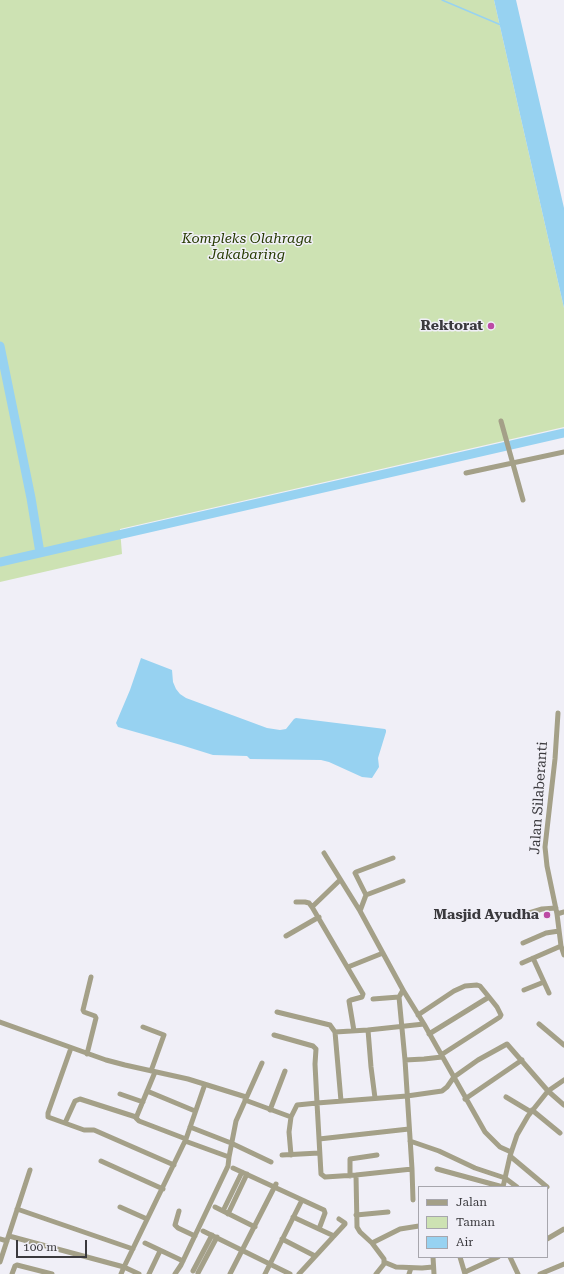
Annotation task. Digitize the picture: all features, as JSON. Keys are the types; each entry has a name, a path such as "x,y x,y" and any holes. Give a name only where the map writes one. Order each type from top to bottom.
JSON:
{"street":[{"path":"502,421 523,500"},
{"path":"466,473 564,452"},
{"name":"Jalan Silaberanti","path":"558,714 555,759 545,847 547,866 557,911 561,946 564,954"},
{"path":"324,853 360,910 403,990 485,1132 545,1186"},
{"path":"366,895 355,873 393,858"},
{"path":"312,907 340,880"},
{"path":"360,910 366,895 403,881"},
{"path":"296,902 305,902 312,907 364,994 362,997 349,1001 354,1031"},
{"path":"529,913 542,909 564,912"},
{"path":"286,936 319,917"},
{"path":"523,943 546,933 559,931"},
{"path":"522,963 561,946"},
{"path":"348,967 383,953"},
{"path":"533,958 549,993"},
{"path":"87,1054 96,1018 96,1016 84,1012 83,1010 91,977"},
{"path":"524,990 544,982"},
{"path":"405,1060 442,1056 501,1015 489,997 480,986 477,985 465,986 454,991 418,1014"},
{"path":"403,990 399,997 405,1060 413,1200"},
{"path":"373,999 399,997"},
{"path":"429,1034 489,997"},
{"path":"277,1012 330,1025 335,1032 342,1101"},
{"path":"0,1022 87,1054 125,1065 188,1078 291,1117"},
{"path":"335,1032 424,1024"},
{"path":"539,1024 564,1045"},
{"path":"136,1117 147,1091 164,1035 142,1027"},
{"path":"368,1030 375,1098"},
{"path":"274,1035 313,1046 316,1049 315,1064 320,1173 323,1177 353,1176 412,1169"},
{"path":"291,1155 289,1132 291,1117 297,1105 442,1092 454,1077 504,1044 507,1044 548,1091 564,1105"},
{"path":"71,1048 48,1115 50,1118 84,1130 94,1130 174,1165"},
{"path":"465,1099 522,1060"},
{"path":"175,1274 183,1261 228,1166 236,1121 262,1063"},
{"path":"270,1110 285,1071"},
{"path":"503,1186 510,1154 517,1135 532,1111 548,1091 564,1080"},
{"path":"121,1274 174,1165 190,1127 205,1084"},
{"path":"147,1091 195,1111"},
{"path":"120,1094 142,1102"},
{"path":"506,1096 532,1111 560,1133"},
{"path":"65,1123 75,1101 80,1099 136,1117 139,1121 229,1158"},
{"path":"190,1127 231,1143 271,1162"},
{"path":"319,1138 409,1129"},
{"path":"410,1140 475,1168 505,1178 516,1186"},
{"path":"282,1155 319,1153"},
{"path":"377,1155 351,1158 349,1160 353,1176 358,1230 372,1244 384,1259 384,1262 396,1267 433,1267"},
{"path":"101,1160 162,1189"},
{"path":"233,1168 275,1185 325,1211 319,1229"},
{"path":"437,1169 499,1186"},
{"path":"0,1262 30,1170"},
{"path":"223,1211 245,1173"},
{"path":"228,1214 245,1173"},
{"path":"231,1274 275,1185"},
{"path":"265,1274 302,1200"},
{"path":"120,1207 147,1219"},
{"path":"215,1208 254,1227"},
{"path":"17,1209 132,1249"},
{"path":"179,1211 175,1225 195,1236"},
{"path":"356,1215 388,1212"},
{"path":"294,1217 334,1236"},
{"path":"299,1274 345,1224 339,1219"},
{"path":"372,1244 400,1229 418,1226"},
{"path":"548,1238 564,1229"},
{"path":"203,1231 290,1274"},
{"path":"186,1267 197,1273 214,1236"},
{"path":"0,1239 8,1239 124,1267 139,1274"},
{"path":"282,1239 315,1256"},
{"path":"145,1243 183,1261"},
{"path":"149,1274 160,1251"},
{"path":"433,1258 434,1274"},
{"path":"460,1258 465,1273 496,1258"},
{"path":"512,1258 518,1274"},
{"path":"376,1274 384,1262"},
{"path":"540,1274 564,1264"},
{"path":"12,1274 17,1265 52,1274"},
{"path":"408,1274 411,1268"}],"green space":[{"name":"Kompleks Olahraga Jakabaring","path":"0,0 494,0 564,308 564,427 120,529 122,554 0,582"}],"water":[{"path":"494,0 516,0 564,208 564,308"},
{"path":"141,658 172,670 173,682 176,689 186,698 267,728 280,730 286,729 296,718 385,729 386,732 378,758 379,767 372,778 362,777 329,762 321,760 250,759 247,756 213,755 118,727 116,723 130,690"}],"waterway":[{"path":"442,0 501,25"},
{"path":"0,346 31,498 40,553"},
{"path":"0,562 564,433"}],"place":[{"name":"Rektorat","path":"491,326"},
{"name":"Masjid Ayudha","path":"547,915"}]}
